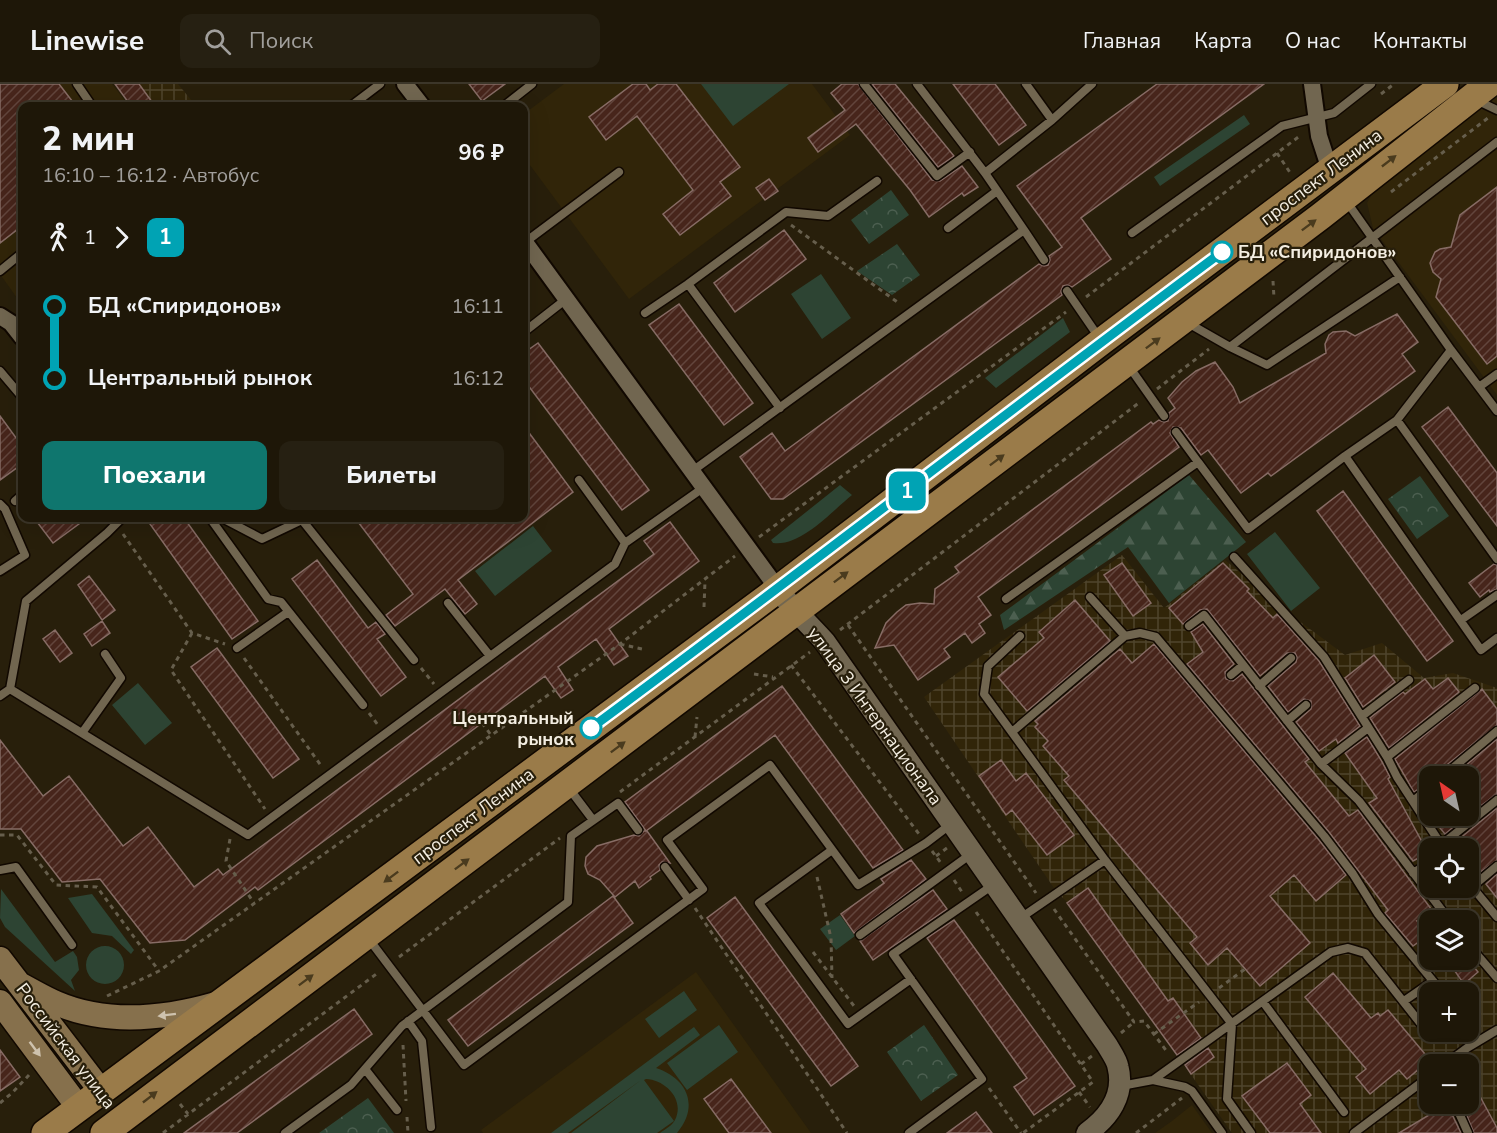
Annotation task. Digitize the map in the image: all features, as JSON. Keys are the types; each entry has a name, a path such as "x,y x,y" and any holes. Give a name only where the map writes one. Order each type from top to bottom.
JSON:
{"main road":[{"name":"проспект Ленина","path":"45,1133 778,590 1102,341 1445,84"},
{"name":"проспект Ленина","path":"119,1129 366,936 1344,198 1479,91"},
{"path":"1330,170 1344,198"},
{"name":"Российская улица","path":"0,959 101,1091 119,1129"},
{"path":"19,984 57,1004 121,1018 187,1012 224,1002"},
{"name":"Российская улица","path":"0,1002 97,1133"}],"street":[{"path":"405,84 419,102"},
{"path":"1312,84 1319,136 1330,170"},
{"name":"улица 3 Интернационала","path":"528,248 778,590 795,612 825,642 1107,1045 1118,1066 1120,1086"},
{"path":"0,316 11,323 18,332"},
{"path":"1087,1133 1101,1123 1115,1105 1120,1086"}],"lane":[{"path":"77,84 89,102"},
{"path":"356,102 380,84"},
{"path":"509,102 532,84"},
{"path":"864,84 937,176 970,152"},
{"path":"917,84 970,152 1044,260"},
{"path":"1026,84 1052,120"},
{"path":"985,173 1052,120 1092,84"},
{"path":"1132,233 1282,126 1317,120 1334,113 1371,84"},
{"path":"1479,91 1497,110"},
{"path":"1230,347 1497,142"},
{"path":"528,239 619,172"},
{"path":"645,313 786,212 828,216 877,181"},
{"path":"948,228 997,191"},
{"path":"1344,198 1497,411"},
{"path":"691,472 1024,230"},
{"path":"0,270 18,257"},
{"path":"12,261 18,264"},
{"path":"1183,320 1230,347 1267,364 1400,277"},
{"path":"688,284 780,408"},
{"path":"1067,291 1102,341"},
{"path":"528,329 565,300"},
{"path":"1176,432 1248,529 1397,420 1451,350"},
{"path":"1126,363 1164,416"},
{"path":"0,371 18,392"},
{"path":"1479,387 1497,374"},
{"path":"1397,420 1497,559"},
{"path":"1345,456 1481,650 1497,638"},
{"path":"1006,599 1198,462"},
{"path":"579,480 626,543"},
{"path":"10,689 248,835 615,564 626,543 703,488"},
{"path":"0,504 5,509 24,555 0,571"},
{"path":"0,696 10,689 26,601 118,522"},
{"path":"213,522 268,599 281,602 363,705"},
{"path":"230,522 262,538 298,522"},
{"path":"305,522 414,660"},
{"path":"1234,557 1324,657 1436,838"},
{"path":"1461,620 1497,595"},
{"path":"1090,597 1125,636"},
{"path":"448,603 490,656"},
{"path":"237,648 288,612"},
{"path":"1189,626 1204,615 1321,764 1359,801 1442,910"},
{"path":"1012,732 1125,636 1140,633 1156,637 1324,836 1378,914 1433,981 1404,1001"},
{"path":"1020,636 988,666 984,694 1105,860 1232,1024 1227,1099 1251,1133"},
{"path":"82,733 121,678 105,654"},
{"path":"1259,686 1291,658"},
{"path":"1231,675 1243,665"},
{"path":"1362,716 1409,680"},
{"path":"1387,757 1475,688"},
{"path":"1287,721 1306,705"},
{"path":"1321,764 1368,728"},
{"path":"1455,766 1497,731"},
{"path":"366,936 464,1065 703,889 667,840 770,765 858,885 952,824"},
{"path":"567,786 593,820"},
{"path":"1413,801 1419,796"},
{"path":"1453,838 1497,800"},
{"path":"285,1133 351,1085 405,1023 568,902 571,836 618,803 638,830"},
{"path":"832,850 759,903 848,1024 911,979"},
{"path":"860,935 973,854"},
{"path":"1018,919 1105,860"},
{"path":"1479,878 1497,866"},
{"path":"0,870 16,867 72,945"},
{"path":"665,867 689,900"},
{"path":"1413,873 1419,869"},
{"path":"909,1133 982,1079 893,954 994,884"},
{"path":"1479,895 1497,917"},
{"path":"1153,1080 1331,952 1348,948 1365,952 1419,1021"},
{"path":"1479,957 1497,978"},
{"path":"1263,1002 1344,1112"},
{"path":"405,1023 422,1041 431,1127"},
{"path":"1459,1054 1497,1030"},
{"path":"365,1069 397,1110"},
{"path":"1120,1086 1153,1080 1185,1087 1192,1091 1222,1133"},
{"path":"1354,1133 1419,1084"},
{"path":"1459,1114 1468,1133"}],"path":[{"path":"1377,96 1394,84"},
{"path":"1384,196 1497,110"},
{"path":"92,1013 98,1000 159,971 620,644 747,547 1076,305 1317,120"},
{"path":"780,217 911,312"},
{"path":"1275,303 1273,281 1282,274"},
{"path":"618,794 848,625 1219,341"},
{"path":"120,522 192,633 237,648 328,776"},
{"path":"704,607 705,581"},
{"path":"848,625 1042,902 1053,909 1134,1022 1144,1021 1176,1063"},
{"path":"192,633 171,670 271,818"},
{"path":"620,644 646,650"},
{"path":"422,669 441,693"},
{"path":"754,674 775,677"},
{"path":"695,736 697,717"},
{"path":"482,723 491,735"},
{"path":"233,825 226,861 254,903"},
{"path":"0,835 17,835 56,885 96,887 159,971"},
{"path":"163,1133 561,837"},
{"path":"813,864 828,920 832,978"},
{"path":"689,900 847,1133"},
{"path":"807,944 861,1015"},
{"path":"405,1023 408,1133"},
{"path":"1154,1034 1160,1030"},
{"path":"0,1103 30,1074 46,1063"},
{"path":"982,1079 1021,1133"},
{"path":"1136,1133 1192,1091"}],"shaded area":[{"path":"0,84 112,84 126,102 18,102 18,299 0,274"},
{"path":"127,84 178,84 193,102 141,102"},
{"path":"564,84 812,84 850,135 629,299 528,162 528,111"},
{"path":"1497,95 1497,395 1373,228 1367,203 1373,192 1386,181"},
{"path":"1122,555 1164,608 1225,560 1291,615 1345,655 1382,643 1424,678 1453,673 1497,688 1497,1133 1232,1133 1068,903 1056,891 924,697"},
{"path":"696,972 811,1133 483,1133 481,1130"},
{"path":"1192,1105 1212,1133 1155,1133 1172,1121"}],"green space":[{"path":"701,84 789,84 733,126"},
{"path":"1244,115 1250,124 1160,186 1154,177"},
{"path":"891,190 909,215 869,244 851,220"},
{"path":"897,244 920,275 892,295 857,271"},
{"path":"821,274 851,318 822,339 791,294"},
{"path":"1063,318 1070,332 996,388 985,378"},
{"path":"1189,475 1246,542 1169,603 1128,547 1004,630 1000,615"},
{"path":"1420,476 1449,516 1417,539 1388,499"},
{"path":"840,485 852,495 826,518 805,534 784,543 773,543 771,540"},
{"path":"533,526 552,551 495,596 475,571"},
{"path":"1275,532 1320,588 1291,611 1247,554"},
{"path":"138,683 172,723 145,745 112,705"},
{"path":"1,889 55,962 73,951 77,957 79,970 71,980 75,991 5,927 0,918"},
{"path":"92,894 134,950 131,954 112,936 92,933 68,898"},
{"path":"840,915 855,936 836,950 820,929"},
{"path":"105,946 118,952 124,965 118,978 105,984 92,978 86,965 92,952"},
{"path":"684,991 697,1010 659,1038 645,1019"},
{"path":"719,1025 738,1052 687,1090 667,1063"},
{"path":"924,1025 958,1075 921,1101 887,1052"},
{"path":"694,1027 700,1035 656,1068 676,1079 687,1094 688,1113 677,1133 660,1133 670,1126 675,1120 678,1105 672,1092 660,1083 646,1079 644,1080 674,1121 657,1133 571,1133 641,1080 568,1133 551,1133"},
{"path":"368,1098 394,1133 319,1133"}],"building":[{"path":"0,84 59,84 73,102 18,102 18,229 0,243"},
{"path":"115,84 139,84 152,102 128,102"},
{"path":"469,84 505,84 482,101"},
{"path":"633,84 646,84 650,90 658,84 676,84 740,167 720,182 731,196 680,235 663,214 693,190 637,116 606,140 589,117"},
{"path":"842,84 858,84 932,180 940,181 962,166 978,187 964,196 962,193 929,217 856,124 818,152 808,138 845,110 831,93"},
{"path":"872,84 895,84 954,156 938,167"},
{"path":"953,84 995,84 1026,125 999,145"},
{"path":"1157,84 1264,84 1081,218 1111,259 1072,287 1063,286 1062,295 783,499 771,499 740,457 772,433 785,451 1039,264 1048,265 1049,256 1062,247 1017,186"},
{"path":"769,179 778,191 765,200 756,188"},
{"name":"БД «Спиридонов»","path":"1497,187 1497,356 1487,364 1436,297 1441,279 1433,272 1430,263 1435,252 1451,247 1460,215"},
{"path":"784,230 806,259 735,312 714,283"},
{"path":"679,304 753,403 724,425 649,325"},
{"path":"1397,314 1418,342 1402,354 1415,371 1271,476 1268,473 1241,493 1208,450 1201,455 1181,428 1173,427 1170,433 1179,447 978,597 991,615 979,624 985,633 972,643 965,633 944,649 950,657 918,680 894,645 875,648 886,623 906,605 934,604 935,589 959,572 955,567 1151,422 1153,424 1159,420 1168,421 1169,413 1175,408 1168,398 1196,371 1215,362 1233,387 1240,403 1326,353 1325,344 1333,332 1346,331 1355,336"},
{"path":"538,343 649,490 622,510 528,385 528,350"},
{"path":"1448,407 1497,473 1497,526 1422,427"},
{"path":"0,416 18,441 18,467 0,480"},
{"path":"528,431 573,492 458,580 477,604 465,614 445,589 395,626 386,615 413,594 358,522 528,522"},
{"path":"1343,491 1453,641 1427,661 1317,511"},
{"path":"37,522 82,522 53,543"},
{"path":"153,522 187,522 258,621 232,639 150,524"},
{"path":"670,522 699,561 609,629 628,656 614,665 596,639 558,667 573,690 561,698 545,676 258,890 255,887 185,940 150,943 100,879 62,882 21,829 0,829 0,740 43,796 69,776 123,846 148,827 194,887 218,869 223,875 654,554 644,541"},
{"path":"317,560 368,628 376,622 385,634 377,639 406,677 381,696 292,579"},
{"path":"1122,563 1151,603 1133,616 1104,575"},
{"path":"1223,563 1273,618 1277,614 1319,661 1360,726 1338,743 1336,739 1319,751 1296,722 1311,709 1311,701 1304,699 1288,712 1268,686 1296,662 1295,653 1287,653 1260,676 1207,609 1200,610 1183,624 1169,608"},
{"path":"1494,564 1497,565 1497,589 1490,592 1489,590 1480,597 1469,583"},
{"path":"89,576 115,610 102,620 78,585"},
{"path":"1075,600 1110,641 1027,711 998,677 1044,638 1039,632"},
{"path":"102,621 110,633 92,646 84,634"},
{"path":"1203,624 1234,664 1225,672 1226,679 1233,681 1242,674 1309,759 1305,762 1349,816 1358,810 1419,893 1419,898 1423,898 1432,910 1419,910 1419,921 1417,921 1419,942 1413,946 1385,913 1388,910 1329,832 1187,664 1203,652 1191,632"},
{"path":"55,630 72,653 60,662 43,639"},
{"path":"1154,644 1346,875 1316,901 1294,875 1270,896 1310,943 1260,986 1227,948 1208,965 1190,943 1197,937 1064,780 1069,776 1043,746 1048,741 1035,727 1038,724 1035,721 1120,649 1132,663"},
{"path":"217,648 299,759 273,778 191,667"},
{"path":"1374,655 1395,682 1363,707 1345,678"},
{"path":"1448,678 1459,692 1389,748 1370,718 1403,692 1405,694 1425,679 1433,689"},
{"path":"782,686 903,850 873,868 775,735 646,831 625,802"},
{"path":"1482,689 1497,709 1497,725 1446,766 1419,766 1419,789 1414,792 1395,759"},
{"path":"1367,737 1390,777 1388,779 1420,838 1419,858 1413,861 1369,803 1377,798 1345,753"},
{"path":"1497,739 1497,794 1479,807 1479,766 1465,766"},
{"path":"1001,760 1016,781 1026,773 1074,835 1047,855 1012,810 1006,815 979,776"},
{"path":"1497,808 1497,860 1479,873 1479,838 1460,838 1475,826 1479,826 1479,823"},
{"path":"1438,826 1455,826 1445,834"},
{"path":"647,831 670,863 662,862 659,865 660,870 639,888 635,881 615,897 600,880 588,874 585,866 586,857 597,846 634,835 639,836"},
{"path":"911,860 926,879 854,933 841,914 884,883 881,879"},
{"path":"1497,874 1497,898 1486,884"},
{"path":"1088,888 1168,1001 1173,998 1201,1038 1177,1055 1067,903"},
{"path":"933,890 947,909 873,960 860,941"},
{"path":"613,896 633,923 468,1046 448,1020"},
{"path":"735,897 858,1066 831,1086 707,918"},
{"path":"954,920 1075,1086 1034,1115 1014,1087 1027,1078 927,938"},
{"path":"1454,970 1476,970 1478,972 1466,982 1463,982"},
{"path":"1333,973 1371,1018 1378,1013 1380,1016 1388,1010 1425,1054 1419,1054 1419,1069 1407,1079 1399,1070 1370,1094 1356,1077 1366,1069 1305,997"},
{"path":"354,1009 372,1034 237,1133 184,1133"},
{"path":"1208,1048 1214,1057 1191,1074 1185,1065"},
{"path":"0,1050 20,1077 0,1091"},
{"path":"1287,1063 1311,1095 1300,1104 1321,1133 1270,1133 1242,1096"},
{"path":"731,1079 771,1133 729,1133 704,1099"},
{"path":"1479,1094 1497,1128 1497,1133 1474,1133 1466,1114 1479,1114"},
{"path":"976,1112 992,1133 947,1133"},
{"path":"1431,1114 1452,1114 1461,1133 1399,1133"}],"bus line":[{"name":"1","path":"591,728 769,596 1222,252"}],"place":[{"name":"БД «Спиридонов»","path":"1222,252"},
{"name":"Центральный рынок","path":"591,728"}]}
